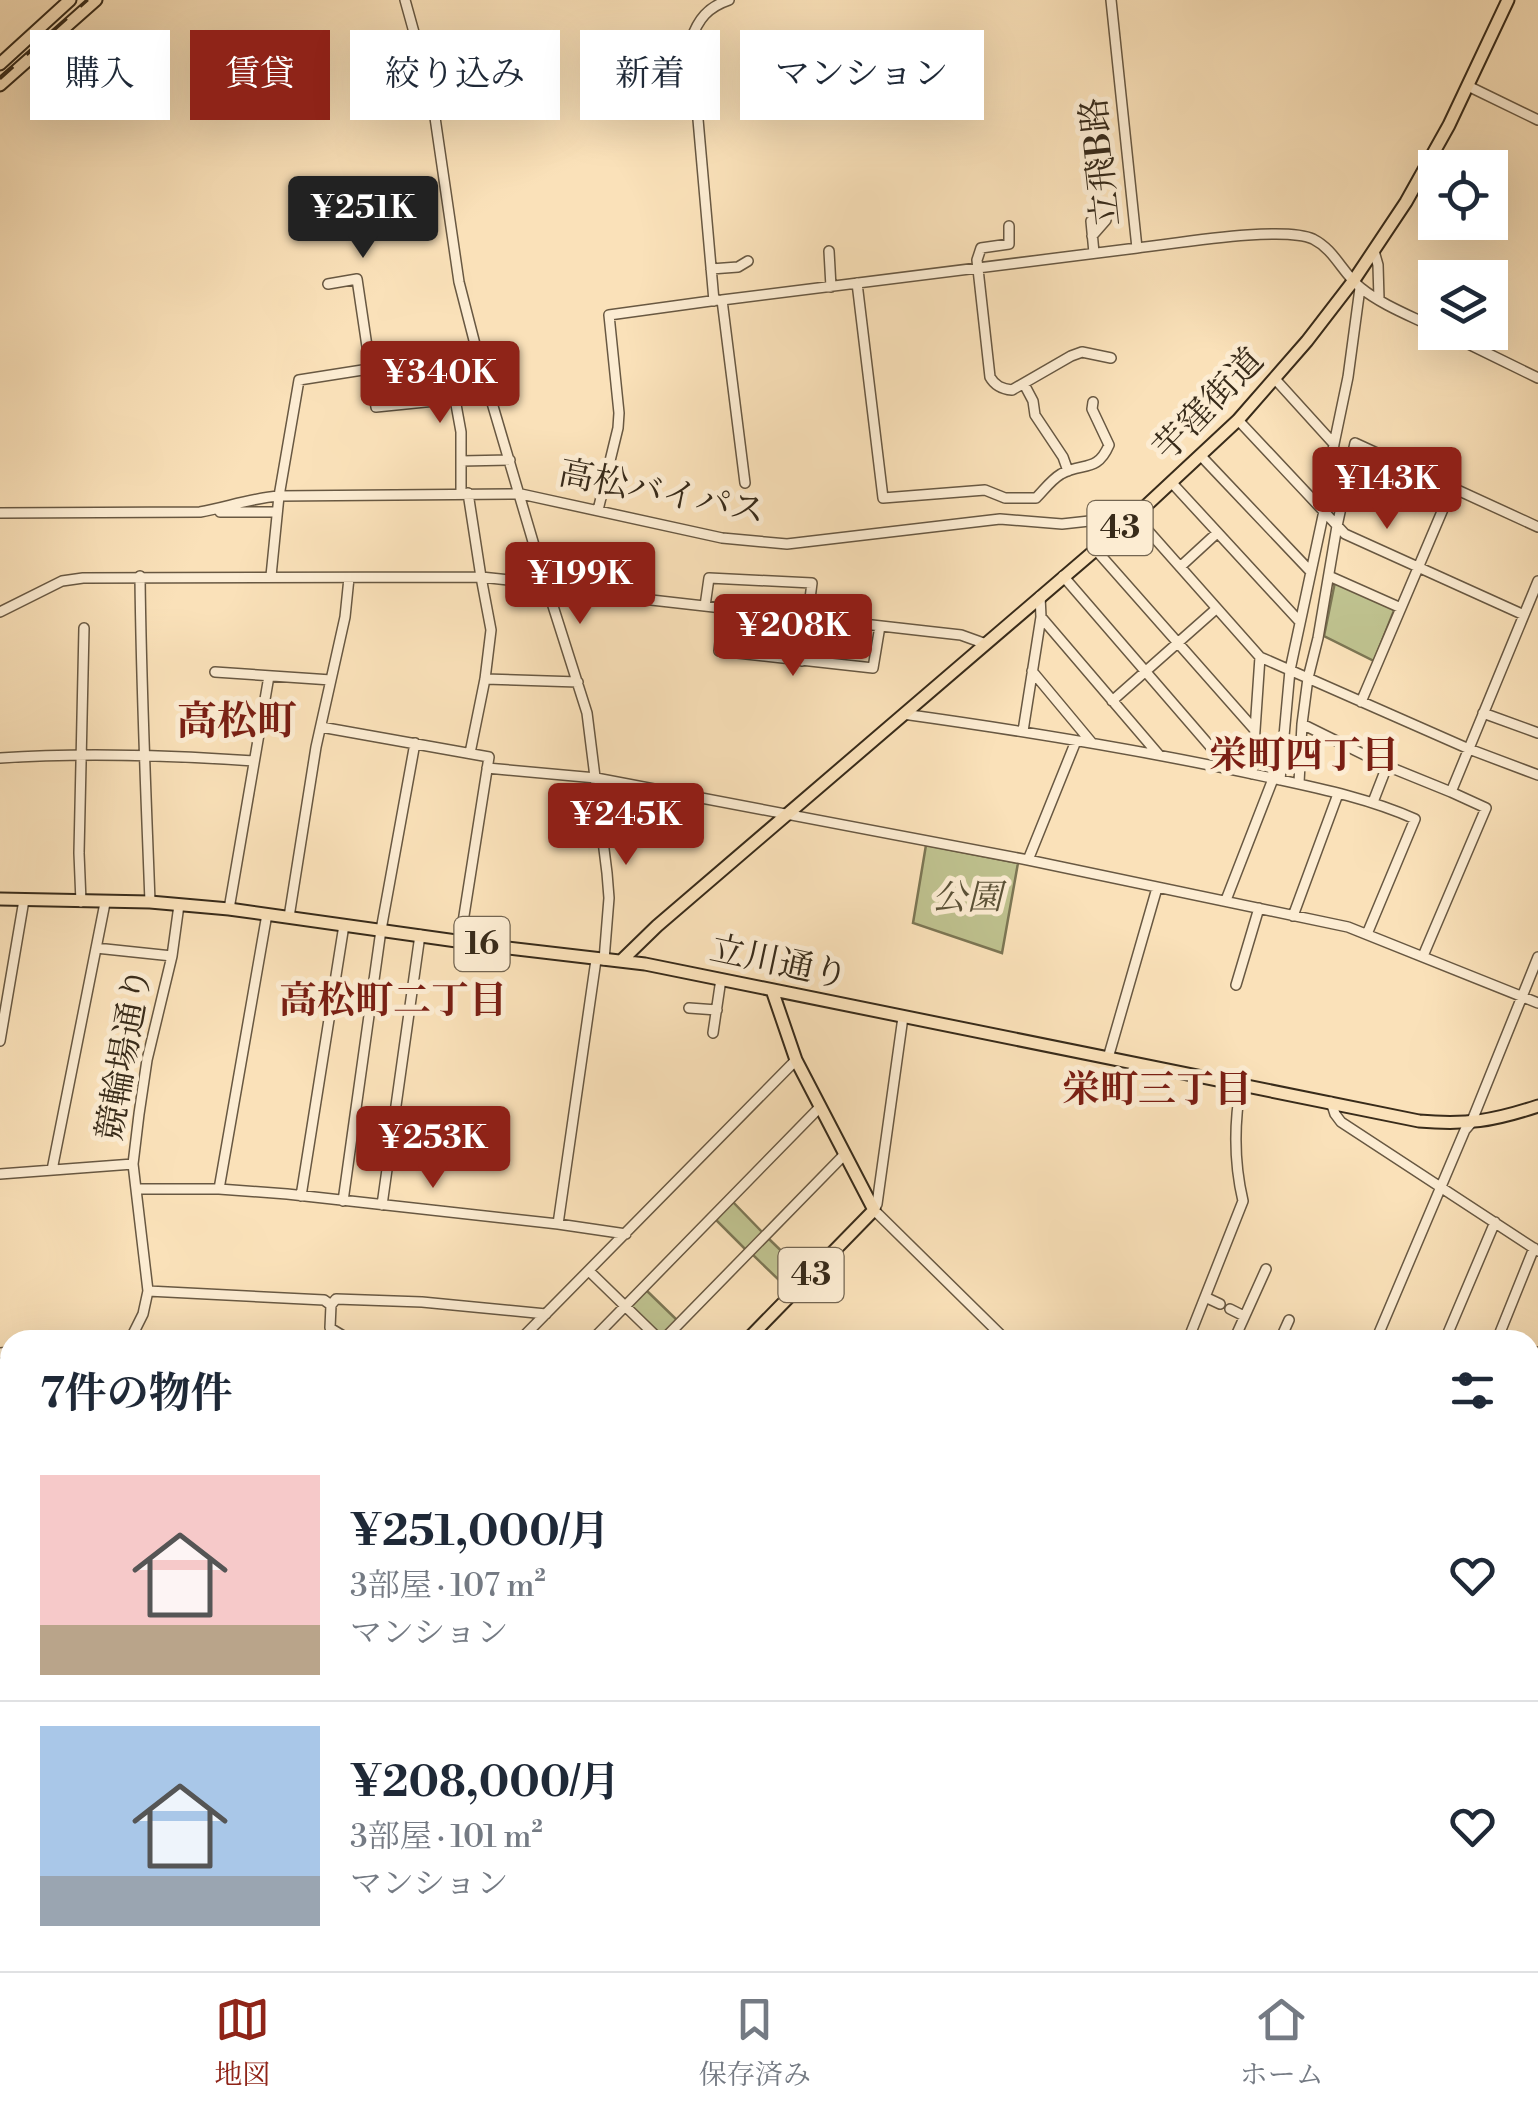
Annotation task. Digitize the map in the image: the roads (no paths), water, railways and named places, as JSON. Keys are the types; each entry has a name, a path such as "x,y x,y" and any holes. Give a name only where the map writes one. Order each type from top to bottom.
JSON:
{"main road":[{"path":"0,64 70,0"},
{"path":"0,85 95,0"},
{"name":"芋窪街道","path":"621,961 1172,483 1238,420 1357,284 1468,86 1508,0"},
{"name":"立川通り","path":"0,899 229,908 621,961 1420,1121 1471,1123 1538,1106"},
{"name":"43","path":"757,1330 874,1210 796,1060 772,990"}],"street":[{"path":"405,0 432,97 453,250 477,352 587,713 596,778 608,898 558,1224"},
{"path":"729,0 706,12 692,40 711,268 745,483"},
{"name":"立飛B路","path":"1111,0 1137,248 1298,234 1337,258 1357,284 1418,319"},
{"path":"1468,86 1538,120"},
{"path":"1092,236 1106,220"},
{"path":"1091,221 1094,253"},
{"path":"1009,226 1009,244 980,248 977,269 993,382 1012,390 1082,352 1111,358"},
{"path":"598,510 619,413 609,315 1137,248"},
{"path":"830,251 831,286"},
{"path":"1374,251 1379,299"},
{"path":"711,268 738,267 748,261"},
{"path":"328,284 357,279 376,406 455,399 465,494 491,630 470,753"},
{"path":"857,283 883,498 986,490 1005,498 1036,498 1058,476 1097,464 1109,446 1092,402"},
{"path":"1226,900 1276,779 1290,670 1348,377 1357,284"},
{"path":"1481,350 1538,378"},
{"path":"272,576 279,496 299,380 477,352"},
{"path":"1275,379 1334,444"},
{"path":"1024,384 1035,415 1068,471"},
{"path":"1238,420 1345,534 1538,616"},
{"path":"1298,783 1308,678 1355,444 1538,526"},
{"path":"1201,456 1311,572"},
{"path":"461,461 510,460"},
{"path":"1172,483 1300,622"},
{"path":"1361,702 1452,488"},
{"name":"高松バイパス","path":"0,513 197,512 279,496 521,494 722,538 787,544 1000,519 1062,524 1134,516"},
{"path":"197,512 277,512"},
{"path":"1134,516 1260,656 1469,749 1538,775"},
{"path":"1180,567 1218,533"},
{"path":"1095,549 1254,729"},
{"path":"140,576 150,902"},
{"path":"1063,576 1229,769"},
{"path":"1329,576 1401,608"},
{"path":"0,612 62,581 83,578 481,578 960,635 986,644"},
{"path":"289,917 316,747 345,617 349,578"},
{"path":"705,606 709,578 812,583 802,660"},
{"path":"1451,792 1538,581"},
{"path":"1023,731 1041,617 1040,596"},
{"path":"724,608 719,652 873,668 880,626"},
{"path":"1112,701 1216,609"},
{"path":"1041,617 1160,756"},
{"path":"81,902 84,628"},
{"path":"1252,774 1260,656"},
{"path":"1032,671 1092,743"},
{"path":"215,672 331,680"},
{"path":"229,908 269,676"},
{"path":"485,679 578,682"},
{"path":"1483,712 1538,733"},
{"path":"903,714 1092,743 1298,783 1373,802 1415,819 1367,934"},
{"path":"1302,724 1486,808 1423,956"},
{"path":"321,727 489,757 460,941"},
{"path":"1028,860 1076,741"},
{"path":"343,1201 381,930 415,743"},
{"path":"0,758 82,754 254,761"},
{"path":"1373,802 1387,766"},
{"path":"488,768 596,778 1226,900 1367,934 1538,1003"},
{"path":"1293,916 1338,794"},
{"path":"1108,1058 1158,888"},
{"path":"0,1041 24,900"},
{"path":"52,1170 105,903"},
{"name":"競輪場通り","path":"134,1330 148,1291 133,1164 148,1060 172,956 179,905"},
{"path":"1236,985 1259,908"},
{"path":"219,1188 267,914"},
{"path":"301,1196 344,925"},
{"path":"382,1205 420,935"},
{"path":"96,948 172,956"},
{"path":"1380,1330 1538,957"},
{"path":"713,1033 721,979"},
{"path":"689,1008 717,1010"},
{"path":"903,1017 874,1210 996,1330"},
{"path":"530,1330 796,1060"},
{"path":"1192,1330 1243,1201 1237,1178 1236,1142 1241,1084"},
{"path":"1331,1102 1341,1122 1536,1249 1500,1330"},
{"path":"602,1330 820,1107"},
{"path":"672,1330 844,1155"},
{"path":"0,1174 133,1164"},
{"path":"136,1189 219,1188 626,1234"},
{"path":"1450,1330 1495,1222"},
{"path":"1238,1330 1266,1269"},
{"path":"588,1271 651,1330"},
{"path":"148,1291 324,1300 331,1305"},
{"path":"1205,1297 1244,1316"},
{"path":"333,1330 330,1328 331,1305 336,1299 546,1314"},
{"path":"1284,1330 1288,1320"}],"railway":[{"path":"0,79 88,0"}],"district":[{"name":"高松町","path":"237,722"},
{"name":"栄町四丁目","path":"1304,756"},
{"name":"高松町二丁目","path":"393,1001"},
{"name":"栄町三丁目","path":"1157,1090"}],"park label":[{"name":"公園","path":"967,898"}]}
